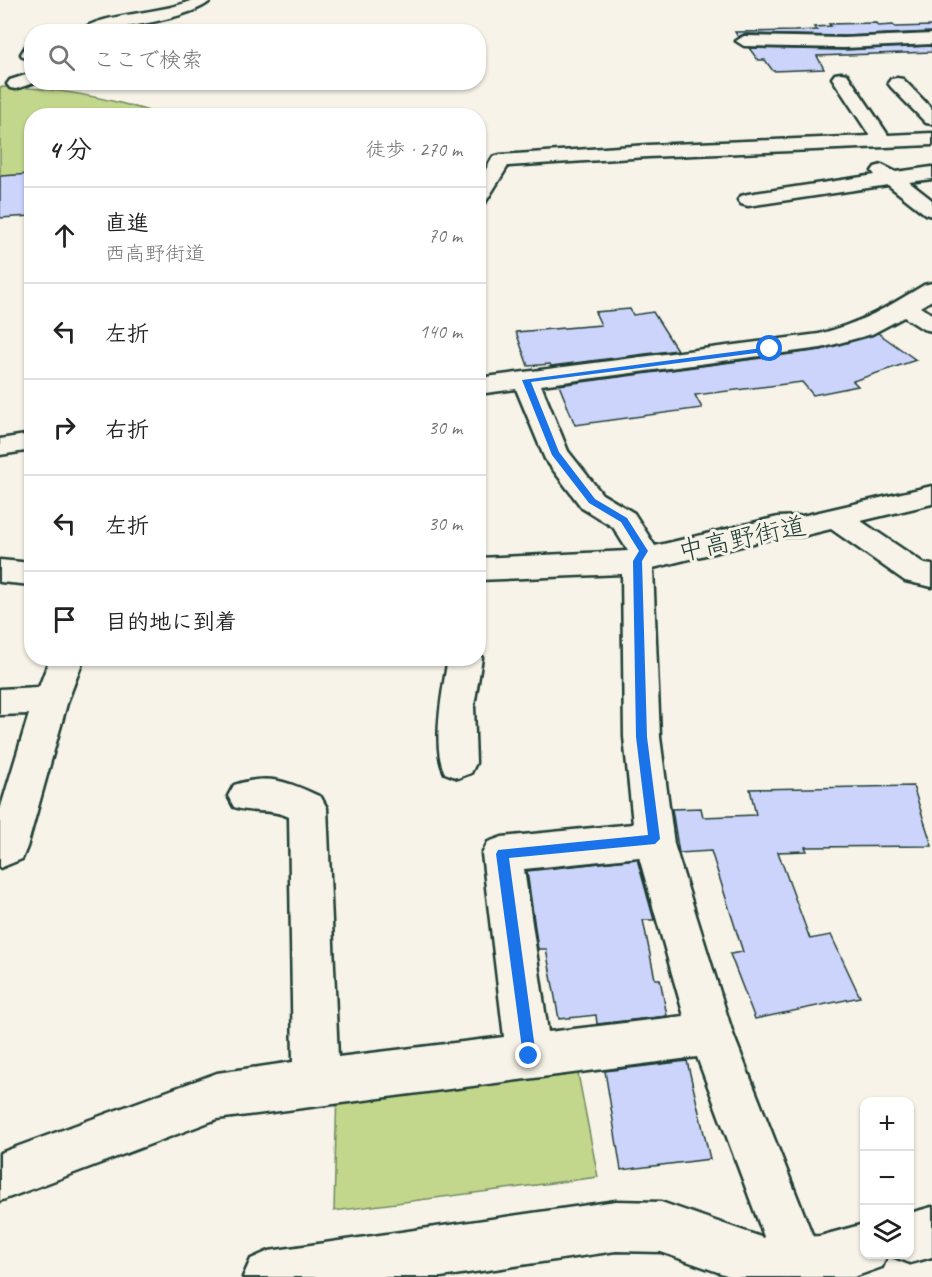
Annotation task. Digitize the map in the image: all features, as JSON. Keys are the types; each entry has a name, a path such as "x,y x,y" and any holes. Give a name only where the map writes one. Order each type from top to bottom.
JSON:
{"street":[{"path":"107,24 185,9 204,0"},
{"path":"744,41 844,43 892,39 932,39"},
{"path":"791,42 795,59"},
{"path":"841,78 874,140"},
{"path":"897,83 931,116"},
{"path":"486,187 500,161 648,151 932,139"},
{"path":"874,140 859,153 932,210"},
{"path":"748,200 932,173"},
{"path":"762,180 778,195"},
{"path":"486,385 821,341 863,329 883,320 932,290"},
{"path":"903,307 932,324"},
{"path":"526,380 555,453 592,501 624,520 643,551 637,561 642,737 655,839 711,1035 798,1262"},
{"path":"0,447 24,443"},
{"name":"中高野街道","path":"486,569 579,566 637,561 778,527 802,526 932,495"},
{"path":"834,517 916,573 932,576"},
{"path":"0,571 24,573"},
{"path":"0,851 9,847 51,700 64,666"},
{"path":"458,763 457,706 464,666"},
{"path":"0,702 51,700"},
{"path":"247,796 280,795 308,808 316,1082"},
{"path":"529,1056 502,854 655,839"},
{"path":"0,1177 217,1096 711,1035"},
{"path":"269,1277 616,1226 661,1227 767,1263 820,1261 860,1250"},
{"path":"914,1237 932,1232"}],"green space":[{"path":"0,87 21,87 24,87 24,90 81,94 138,108 24,108 24,186 0,189"},
{"path":"575,1058 598,1177 334,1211 337,1087"}],"building":[{"path":"876,23 878,26 893,25 895,27 932,26 932,32 844,36 744,34 738,37 735,32 817,30 814,27 831,26 829,24"},
{"path":"932,46 932,52 817,56 824,69 773,71 765,60 758,60 749,48 844,50"},
{"path":"24,174 24,216 0,218 0,176"},
{"path":"630,309 633,315 653,312 677,350 551,366 550,364 528,366 516,332 601,325 595,312"},
{"path":"878,333 916,360 853,381 858,386 813,395 802,382 695,395 702,408 575,425 559,385 821,350"},
{"path":"913,786 932,846 805,847 807,851 778,852 810,939 831,935 860,997 755,1019 730,954 743,952 711,851 679,853 672,809 701,808 703,817 756,815 750,789"},
{"path":"637,859 654,920 643,920 655,979 660,979 667,1016 597,1024 596,1015 559,1019 546,949 538,949 527,871"},
{"path":"687,1061 710,1159 621,1170 605,1071"}],"route":[{"path":"529,1056 502,854 655,839 642,737 637,561 643,551 624,520 592,501 555,453 526,380 770,349"}]}
